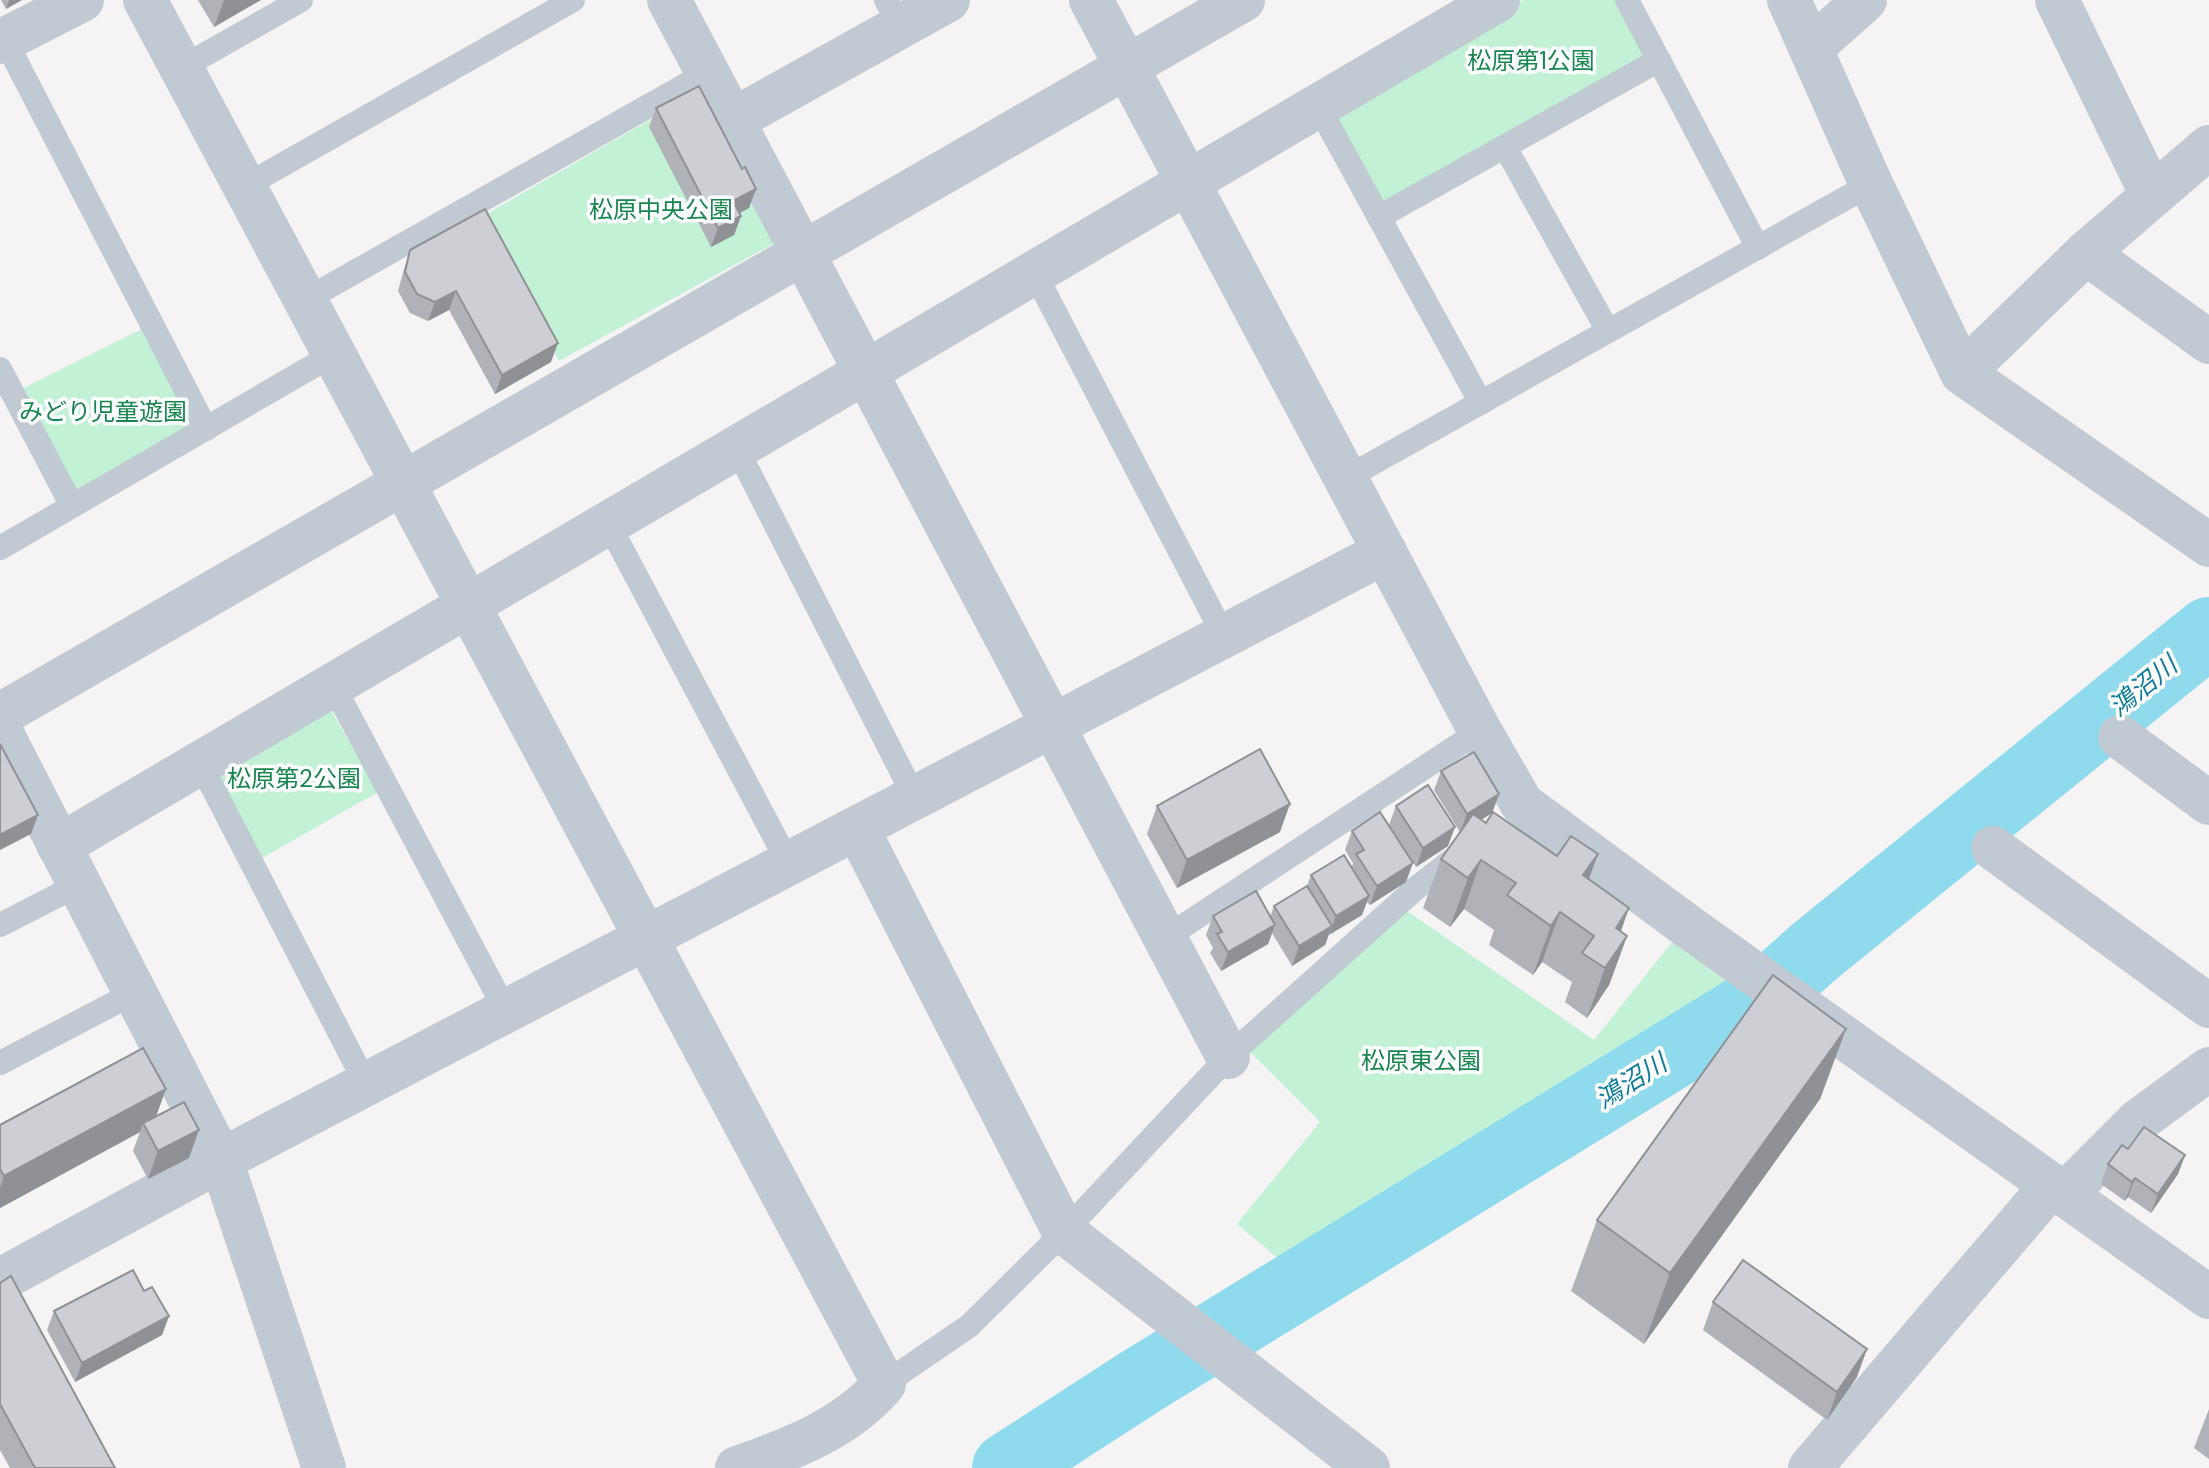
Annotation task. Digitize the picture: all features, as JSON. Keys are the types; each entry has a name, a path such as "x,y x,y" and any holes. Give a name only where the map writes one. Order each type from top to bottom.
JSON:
{"street":[{"path":"2,41 82,0"},
{"path":"145,0 884,1384 868,1403 805,1443 737,1468"},
{"path":"669,0 1228,1057"},
{"path":"733,120 894,13 948,0"},
{"path":"1091,0 1480,731 1510,814 1752,972 2209,1297"},
{"path":"0,715 1243,0"},
{"path":"59,846 1498,0"},
{"path":"1789,0 1871,184 1962,373 2209,545"},
{"path":"1811,48 1865,0"},
{"path":"2057,0 2152,195"},
{"path":"1962,373 2086,253 2152,195 2204,159"},
{"path":"2086,253 2209,342"},
{"path":"0,1280 221,1160 1385,552"},
{"path":"0,730 221,1160 324,1468"},
{"path":"2120,737 2209,803"},
{"path":"857,828 1064,1232 1368,1468"},
{"path":"1993,848 2209,1006"},
{"path":"1810,1468 2058,1191 2138,1121 2209,1069"}],"lane":[{"path":"181,68 301,0"},
{"path":"245,186 573,0"},
{"path":"1627,0 1758,248"},
{"path":"2,41 206,429"},
{"path":"1379,217 1659,60"},
{"path":"305,300 707,73"},
{"path":"1318,106 1481,403"},
{"path":"1505,147 1608,331"},
{"path":"1346,478 1871,184"},
{"path":"1034,272 1224,636"},
{"path":"0,548 334,354"},
{"path":"0,369 72,506"},
{"path":"736,447 915,798"},
{"path":"608,523 789,864"},
{"path":"333,685 506,1011"},
{"path":"1165,938 1480,731"},
{"path":"200,763 366,1084"},
{"path":"884,1384 969,1326 1064,1232 1228,1057 1415,889 1475,842"},
{"path":"0,925 78,885"},
{"path":"0,1063 134,993"}],"green space":[{"name":"松原第1公園","path":"1523,0 1620,0 1652,59 1382,210 1333,117"},
{"name":"松原中央公園","path":"695,94 778,241 559,361 481,217"},
{"name":"みどり児童遊園","path":"144,328 194,425 75,494 20,390"},
{"name":"松原第2公園","path":"325,700 378,792 262,858 210,767"},
{"name":"松原東公園","path":"1391,900 1594,1040 1672,942 1745,995 1299,1276 1237,1224 1320,1122 1239,1041"}],"building":[{"path":"699,86 742,169 745,167 756,189 733,201 741,216 718,228 656,108"},
{"path":"485,209 558,343 502,375 456,291 435,302 417,294 405,272 410,250"},
{"path":"0,744 38,815 0,835"},
{"path":"1260,749 1290,804 1187,860 1157,806"},
{"path":"1474,752 1499,794 1467,814 1441,771"},
{"path":"1428,785 1455,827 1423,848 1396,806"},
{"path":"1380,812 1413,863 1377,886 1356,854 1364,850 1352,831"},
{"path":"1493,812 1557,856 1571,836 1598,854 1583,875 1629,908 1616,928 1627,936 1605,968 1582,953 1594,936 1560,912 1551,926 1507,895 1516,883 1481,860 1468,878 1441,859 1473,814 1486,823"},
{"path":"1344,855 1369,896 1336,916 1311,875"},
{"path":"1307,886 1332,926 1299,946 1274,906"},
{"path":"1256,891 1275,925 1228,952 1217,934 1222,932 1213,916"},
{"path":"1773,975 1846,1029 1670,1273 1597,1220"},
{"path":"143,1048 166,1089 4,1176 0,1169 0,1125"},
{"path":"184,1102 199,1130 158,1151 143,1123"},
{"path":"2144,1127 2185,1155 2158,1194 2135,1178 2132,1182 2108,1164 2122,1145 2128,1149"},
{"path":"1743,1260 1867,1349 1837,1392 1713,1302"},
{"path":"133,1270 144,1291 152,1287 169,1316 82,1363 54,1311"},
{"path":"11,1276 115,1468 35,1468 0,1404 0,1283"}],"waterway":[{"name":"鴻沼川","path":"1007,1468 1140,1382 1759,1001 1814,952 2209,632"}]}
